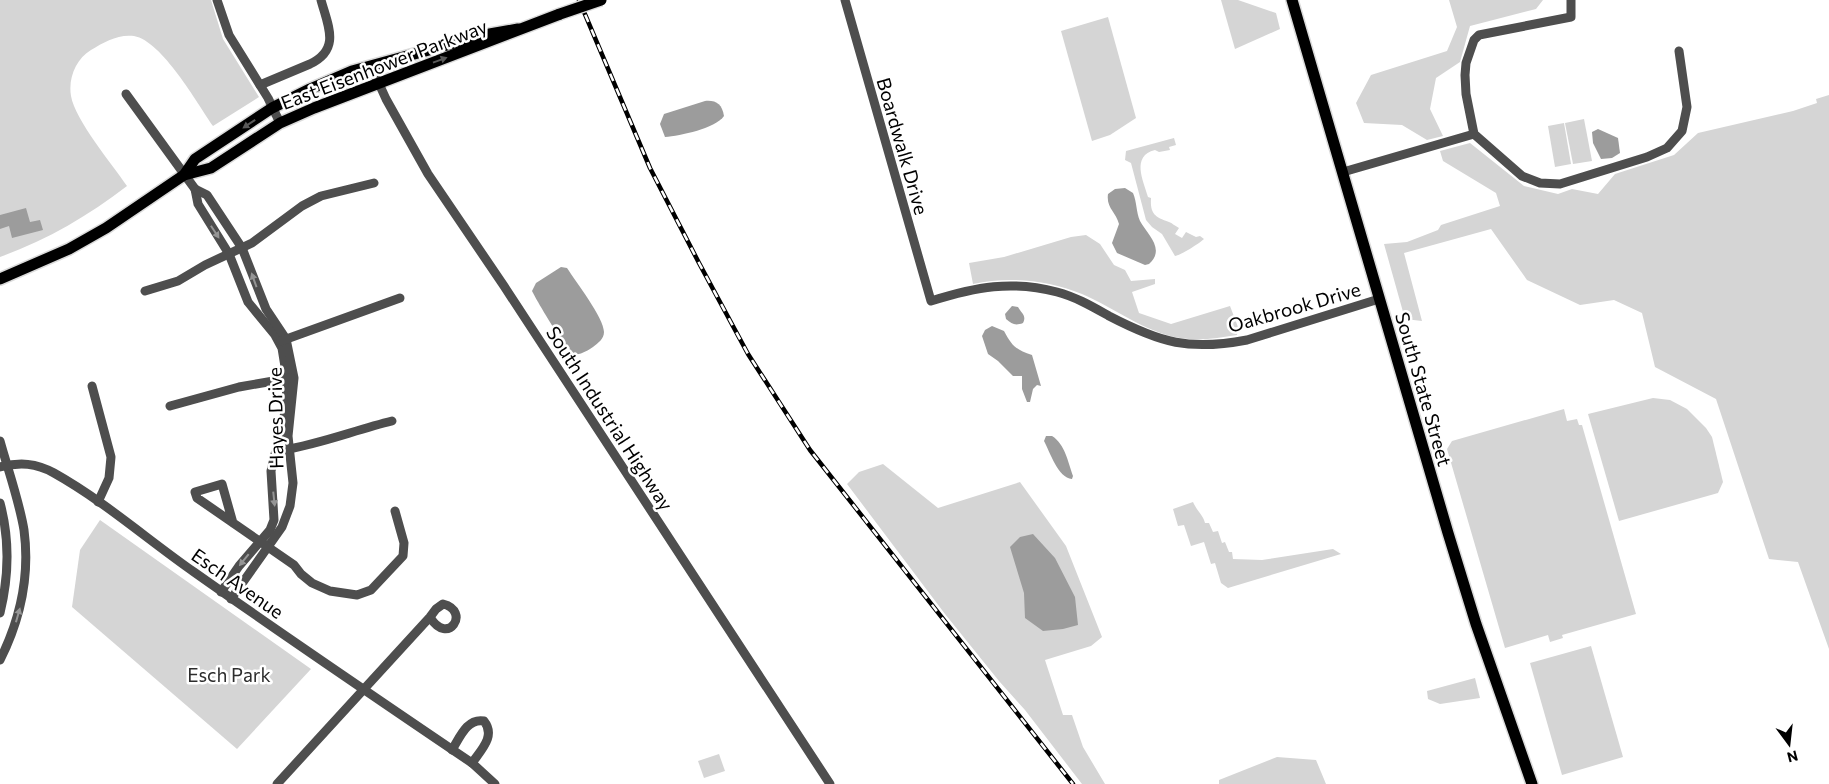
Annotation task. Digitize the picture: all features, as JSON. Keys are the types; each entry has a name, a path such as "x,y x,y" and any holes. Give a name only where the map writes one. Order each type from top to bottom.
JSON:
{"main road":[{"name":"East Eisenhower Parkway","path":"184,175 211,168 280,123 378,83 488,43 518,29 601,0"},
{"name":"South State Street","path":"1292,0 1476,624 1532,784"},
{"name":"East Eisenhower Parkway","path":"0,279 84,241 125,216 184,175 195,160 272,108 310,89 352,71 484,34 518,29"}],"street":[{"path":"217,0 229,35 260,85 280,123"},
{"path":"260,85 310,64 325,54 331,38 321,0"},
{"name":"Boardwalk Drive","path":"845,0 931,301"},
{"path":"1571,0 1571,18 1479,34 1474,40 1466,63 1465,75 1468,108 1474,134 1522,176 1540,183 1560,184 1647,158 1667,148 1682,132 1688,107 1679,51"},
{"name":"South Industrial Highway","path":"371,66 411,146 428,174 509,294 830,784"},
{"name":"Hayes Drive","path":"126,94 195,189 207,195 242,248 266,309 282,340 290,378 288,450 293,483 292,496 282,527 231,599"},
{"path":"1342,172 1474,134"},
{"path":"146,291 178,281 205,265 252,243 302,206 321,196 374,183"},
{"name":"Hayes Drive","path":"195,189 198,204 229,254 248,302 282,340"},
{"name":"Oakbrook Drive","path":"931,301 984,287 1010,285 1038,288 1060,293 1081,301 1146,334 1170,342 1197,345 1225,344 1247,340 1379,300"},
{"path":"282,340 400,298"},
{"path":"170,406 239,388 290,378"},
{"name":"Hayes Drive","path":"221,592 239,566 270,530 274,520 271,471 286,408 290,378"},
{"path":"92,386 111,462 110,478 98,502"},
{"path":"276,452 392,421"},
{"path":"0,441 4,466 24,530 26,564 20,607 12,633 0,660"},
{"name":"Esch Avenue","path":"4,466 24,463 36,465 54,473 98,502 231,599 472,764 495,784"},
{"path":"233,523 222,484 195,492 197,498 233,523 260,541 294,565 312,583 330,591 357,595 371,590 403,556 404,543 395,511"},
{"path":"0,503 7,537 8,568 0,613"},
{"path":"277,784 430,617"},
{"path":"452,750 472,722 484,721 489,727 490,733 472,764"}],"green space":[{"path":"0,0 211,0 223,39 259,97 213,126 178,74 156,49 145,40 134,36 122,36 91,50 81,58 74,70 70,89 71,96 79,117 127,186 66,226 34,243 0,257"},
{"path":"1221,0 1238,0 1276,13 1280,29 1235,49"},
{"path":"1449,0 1543,0 1536,9 1470,26 1460,62 1436,78 1430,109 1443,136 1427,140 1402,125 1364,123 1356,103 1371,75 1447,51 1457,27"},
{"path":"1108,17 1136,118 1110,135 1092,141 1061,31"},
{"path":"1829,95 1829,649 1798,562 1769,559 1716,399 1655,367 1642,313 1614,300 1580,305 1527,280 1491,229 1404,253 1422,321 1405,319 1384,244 1407,242 1438,230 1441,225 1500,206 1496,193 1443,161 1440,151 1470,143 1524,186 1558,194 1572,189 1598,194 1615,174 1674,155 1698,133 1793,111 1817,103 1816,99"},
{"path":"1584,119 1592,161 1573,164 1565,123"},
{"path":"1564,123 1571,164 1555,167 1548,126"},
{"path":"1174,138 1176,145 1169,147 1170,150 1159,152 1155,150 1143,157 1141,169 1148,197 1151,198 1151,208 1154,214 1179,228 1175,234 1182,238 1186,232 1204,239 1190,249 1175,256 1162,234 1146,220 1131,163 1125,160 1126,151"},
{"path":"1086,235 1100,244 1114,265 1125,270 1131,281 1155,279 1155,284 1132,292 1139,313 1171,324 1230,306 1238,327 1237,335 1195,339 1167,335 1154,331 1082,294 1055,285 1014,280 973,284 969,263 1004,257 1071,237"},
{"path":"1653,398 1670,400 1687,409 1706,428 1712,437 1723,482 1718,493 1619,521 1588,414"},
{"path":"1564,409 1567,421 1577,419 1579,425 1582,425 1636,614 1562,635 1563,638 1550,642 1548,635 1505,648 1447,449 1452,441"},
{"path":"883,464 938,508 1020,482 1066,546 1102,637 1091,646 1045,660 1063,715 1072,715 1083,747 1105,784 1082,784 1025,710 945,614 847,484 859,472"},
{"path":"1193,502 1205,523 1209,523 1213,532 1218,531 1222,543 1225,542 1229,552 1232,552 1233,559 1262,560 1333,549 1341,554 1228,588 1221,583 1215,563 1211,564 1204,542 1191,546 1184,525 1178,526 1173,509"},
{"name":"Esch Park","path":"100,520 311,669 237,749 72,607 80,550"},
{"path":"1591,646 1623,757 1562,775 1530,663"},
{"path":"1475,678 1480,698 1440,704 1428,699 1427,691"},
{"path":"719,754 725,771 704,778 698,761"},
{"path":"1277,757 1316,760 1326,784 1219,784 1219,780"}],"shaded area":[{"path":"705,101 715,102 720,106 724,116 706,128 665,137 660,124 664,114"},
{"path":"1598,129 1618,138 1620,153 1612,158 1601,159 1593,143 1592,132"},
{"path":"1125,188 1133,193 1140,221 1154,242 1156,253 1149,264 1145,265 1117,253 1112,243 1119,224 1108,203 1108,194 1115,189"},
{"path":"26,208 30,222 40,220 43,230 12,238 9,226 0,229 0,215"},
{"path":"561,267 567,268 595,309 603,326 604,334 600,341 580,354 576,354 566,345 532,291 536,283"},
{"path":"1012,306 1018,307 1023,314 1023,323 1014,324 1006,319 1005,314"},
{"path":"992,326 1004,331 1012,344 1018,349 1032,355 1041,386 1037,385 1033,389 1030,402 1027,402 1022,389 1022,376 1013,376 988,354 982,336 985,330"},
{"path":"1046,436 1052,436 1060,444 1065,454 1073,476 1072,479 1067,478 1059,469 1044,441"},
{"path":"1033,534 1055,558 1075,597 1078,625 1043,631 1025,618 1024,593 1010,547 1020,537"}],"railway":[{"path":"579,0 650,168 748,354 810,450 1073,784"}]}
